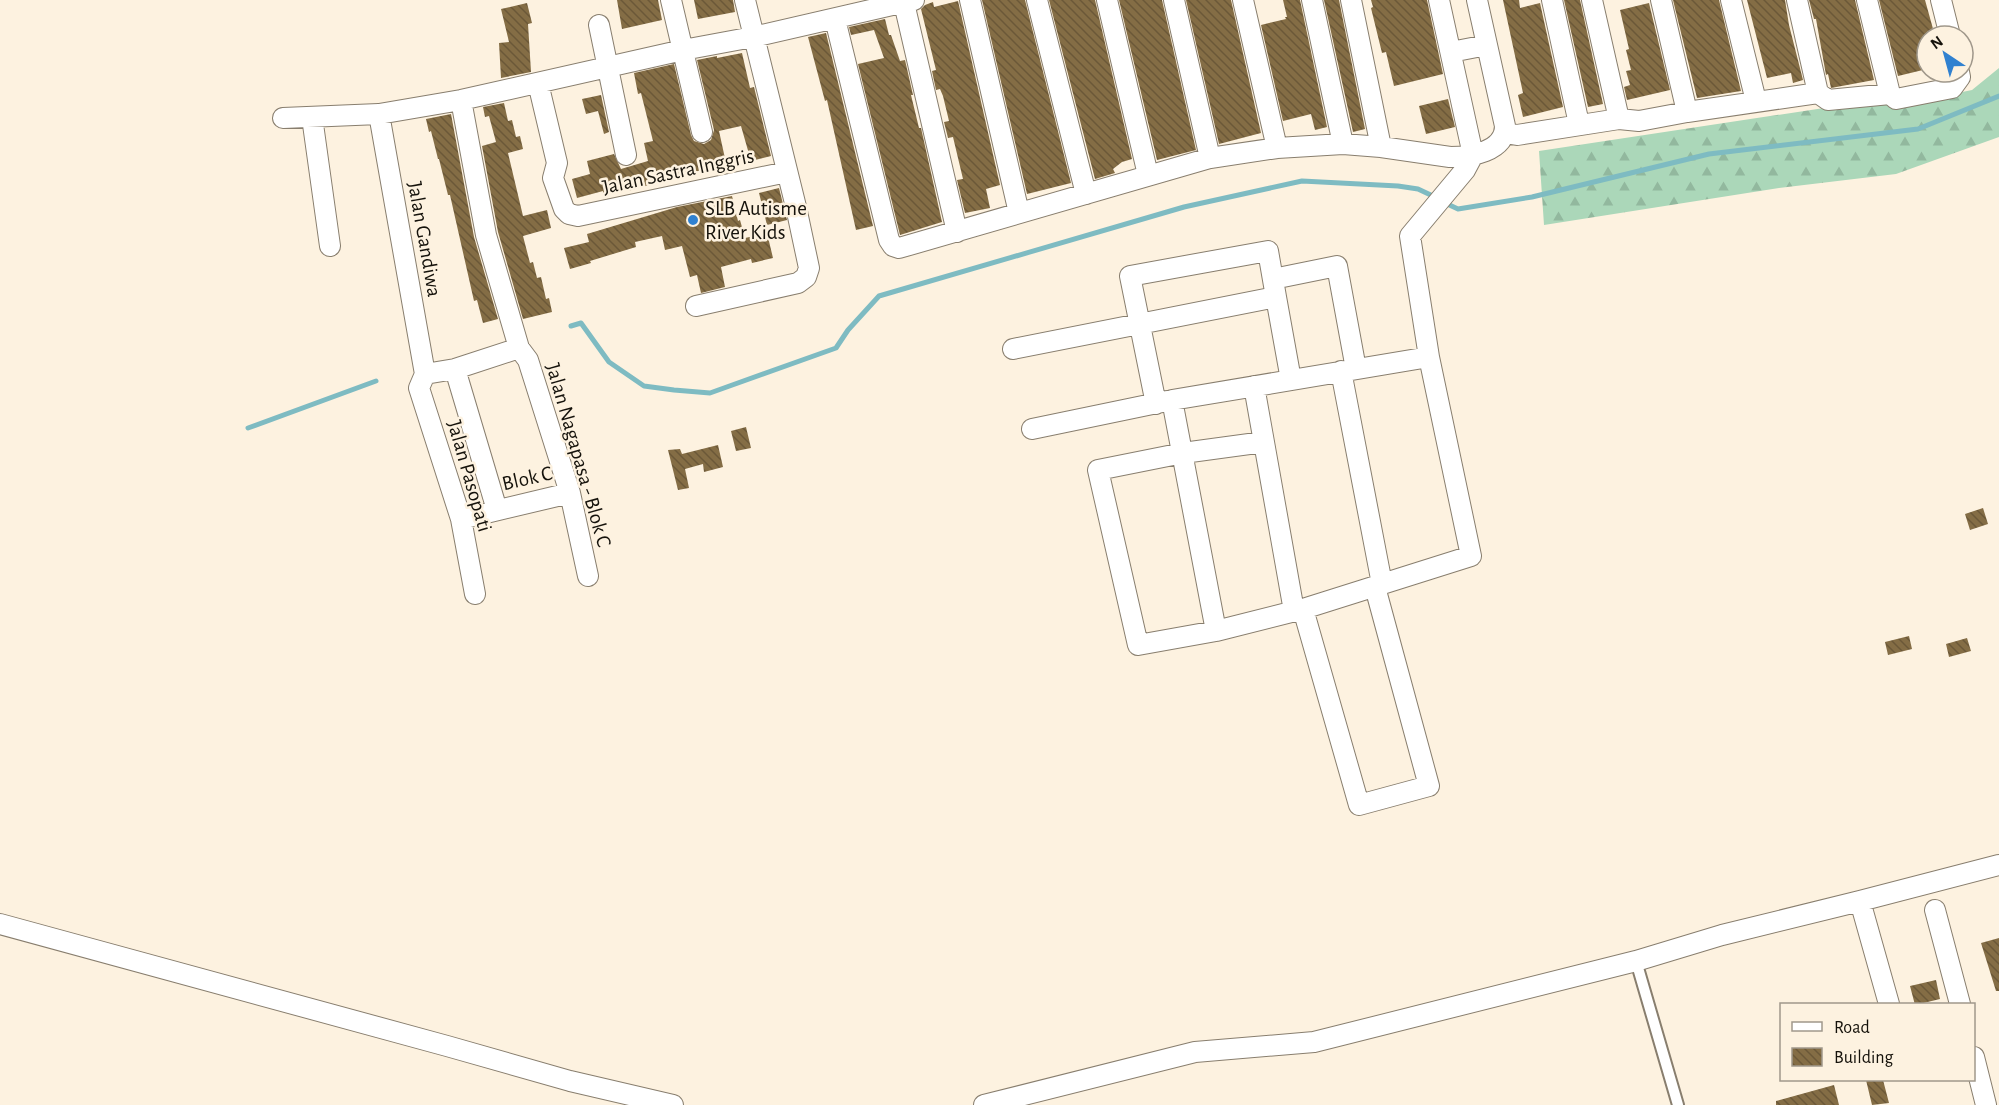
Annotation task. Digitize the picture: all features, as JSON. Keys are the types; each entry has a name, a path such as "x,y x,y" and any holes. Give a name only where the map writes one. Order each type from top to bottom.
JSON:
{"street":[{"path":"671,0 702,132"},
{"path":"696,306 798,283 806,277 808,268 788,172 745,0"},
{"path":"970,0 1019,213"},
{"path":"1037,0 1086,194"},
{"path":"1107,0 1148,176"},
{"path":"1174,0 1210,159"},
{"path":"1242,0 1277,148"},
{"path":"1312,0 1343,144"},
{"path":"1351,0 1381,147"},
{"path":"1439,0 1451,52 1469,162"},
{"path":"1264,442 1183,453 1098,470 1138,645 1216,631 1299,610 1471,556 1429,357 1410,236 1469,162 1497,145 1505,133 1477,0"},
{"path":"1552,0 1579,124"},
{"path":"1592,0 1619,119"},
{"path":"1662,0 1687,112"},
{"path":"1731,0 1756,101"},
{"path":"1797,0 1818,93 1828,100 1890,94"},
{"path":"1867,0 1890,94 1896,99 1952,88 1955,84"},
{"path":"1941,0 1947,24"},
{"path":"283,118 379,114 461,100 909,1 957,232"},
{"path":"834,18 889,240 893,246 899,248 1210,159 1277,148 1343,144 1381,147 1469,162"},
{"path":"599,25 626,155"},
{"path":"1451,52 1487,45"},
{"name":"Jalan Sastra Inggris","path":"538,83 557,163 553,178 564,209 569,214 578,216 788,172"},
{"path":"1505,133 1517,135 1619,119 1639,122 1687,112 1818,93"},
{"name":"Jalan Nagapasa - Blok C","path":"461,100 486,235 519,348 528,360 570,493 588,576"},
{"name":"Jalan Gandiwa","path":"379,114 425,374"},
{"path":"312,117 330,246"},
{"path":"1216,631 1183,453 1139,325 1130,276 1268,251 1291,380"},
{"path":"1013,349 1139,325 1275,288 1337,266 1379,585 1429,786 1359,805 1299,610 1254,386"},
{"path":"425,374 455,369 519,348"},
{"path":"1032,429 1164,402 1429,357"},
{"path":"455,369 497,510"},
{"name":"Jalan Pasopati","path":"425,374 419,388 460,519 475,594"},
{"name":"Blok C","path":"460,519 570,493"},
{"path":"984,1105 1195,1052 1314,1042 1636,961 1722,934 1860,902 1999,865"},
{"path":"1860,902 1888,1003"},
{"path":"1935,910 1959,1003"},
{"path":"0,924 447,1046 570,1082 673,1105"},
{"path":"1975,1061 1986,1105"}],"lane":[{"path":"1636,961 1678,1105"}],"green space":[{"path":"1999,68 1999,137 1896,174 1779,188 1544,225 1539,151 1870,101 1904,104 1972,90"}],"building":[{"path":"617,0 658,0 662,20 622,29"},
{"path":"694,0 733,0 735,12 698,19"},
{"path":"982,0 1025,0 1071,183 1027,194"},
{"path":"1049,0 1095,0 1132,159 1122,162 1113,169 1115,173 1095,179"},
{"path":"1119,0 1162,0 1196,150 1157,160"},
{"path":"1186,0 1231,0 1261,133 1219,144"},
{"path":"1283,0 1300,0 1327,127 1315,130 1311,114 1283,121 1261,25 1286,19"},
{"path":"1324,0 1339,0 1365,129 1353,132"},
{"path":"1371,0 1427,0 1443,74 1394,86 1386,52 1382,53"},
{"path":"1503,0 1519,0 1520,8 1540,3 1563,107 1523,117 1518,95 1523,93"},
{"path":"1564,0 1580,0 1603,104 1588,107"},
{"path":"1673,0 1719,0 1741,91 1697,98"},
{"path":"1747,0 1785,0 1803,80 1793,83 1791,73 1767,78"},
{"path":"1809,0 1855,0 1874,80 1831,88 1828,74 1826,75 1816,19 1814,19"},
{"path":"1879,0 1925,0 1932,24 1915,24 1915,72 1898,76"},
{"path":"958,1 1000,185 986,189 990,208 965,213 957,180 963,179 953,137 948,138 944,122 949,121 943,96 940,89 936,90 932,71 936,70 921,9 933,2 934,7"},
{"path":"527,3 532,23 528,24 531,72 501,78 499,43 509,42 501,9"},
{"path":"1649,3 1670,90 1627,100 1624,87 1630,85 1626,71 1631,70 1626,50 1629,49 1620,10"},
{"path":"885,19 900,61 905,60 913,95 911,95 919,128 921,128 942,222 900,235 858,64 884,58 874,30 851,35 849,27"},
{"path":"826,33 873,226 856,230 827,100 825,101 808,37"},
{"path":"742,53 750,88 754,87 771,156 751,161 741,126 719,131 726,163 628,191 627,188 603,194 603,191 577,198 572,179 590,174 587,161 614,154 621,169 648,161 644,143 653,141 634,73 674,64 691,135 694,141 704,144 711,140 714,130 697,60"},
{"path":"601,95 609,132 604,134 598,111 586,114 582,99"},
{"path":"1448,99 1455,127 1426,134 1419,106"},
{"path":"504,103 508,121 512,120 516,137 520,136 523,149 508,153 523,216 547,210 551,228 523,236 530,263 533,262 537,278 541,277 546,299 549,298 552,312 523,319 498,232 482,146 496,142 489,116 485,117 483,107"},
{"path":"451,114 474,237 498,319 483,323 477,300 474,301 450,195 448,195 426,119"},
{"path":"779,188 787,220 767,225 759,193"},
{"path":"732,196 745,238 767,233 773,258 752,263 751,259 721,267 725,287 701,293 697,275 690,277 682,246 665,250 662,236 635,242 636,247 570,269 564,248 589,242 587,234 677,207"},
{"path":"746,427 751,448 736,451 731,431"},
{"path":"718,445 723,467 704,472 703,464 685,469 689,488 678,490 668,450 680,449 682,454"},
{"path":"1983,508 1988,524 1970,530 1965,514"},
{"path":"1909,636 1912,649 1888,655 1885,642"},
{"path":"1967,638 1971,651 1949,657 1946,644"},
{"path":"1999,938 1999,991 1996,991 1981,943"},
{"path":"1936,980 1940,999 1914,1003 1910,986"},
{"path":"1866,1081 1883,1081 1889,1103 1872,1105"},
{"path":"1834,1085 1839,1105 1776,1105 1776,1101"}],"waterway":[{"path":"1443,202 1458,209 1532,197 1709,154 1918,129 1999,96"},
{"path":"571,326 581,323 609,362 644,386 710,393 836,348 848,330 879,296 1184,207 1302,181 1398,186 1418,189 1435,197"},
{"path":"248,428 376,381"}],"place":[{"name":"SLB Autisme River Kids","path":"693,220"}]}
